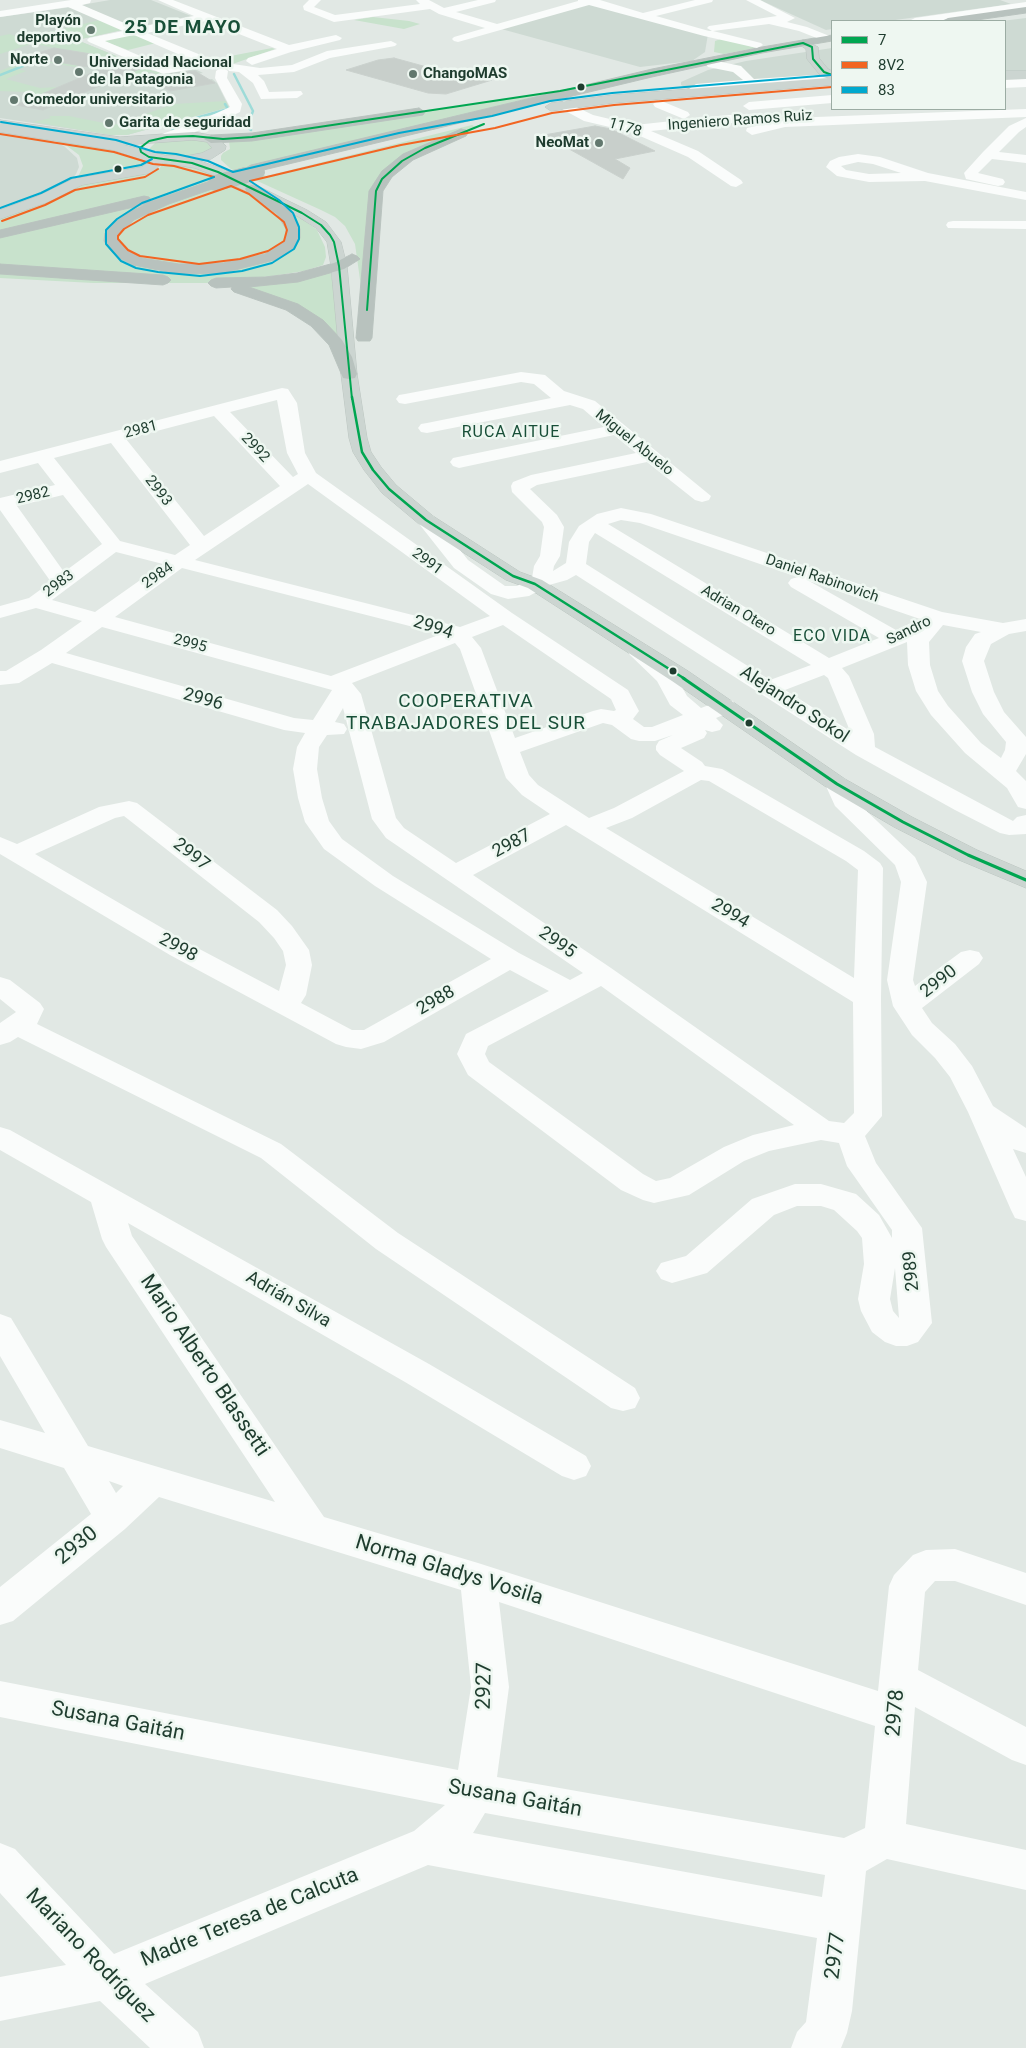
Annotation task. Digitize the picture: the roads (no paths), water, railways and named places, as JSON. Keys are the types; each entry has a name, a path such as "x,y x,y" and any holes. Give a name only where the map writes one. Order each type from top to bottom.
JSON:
{"highway":[{"path":"957,20 1026,12"},
{"path":"979,20 1026,12"},
{"path":"730,61 831,38"},
{"path":"210,143 560,91 708,63"},
{"path":"0,228 400,139 708,63"},
{"path":"255,171 652,73"},
{"path":"400,139 493,122 557,106 635,82"},
{"path":"365,347 376,191 382,179 408,157 425,148 493,122"},
{"path":"212,181 129,217 112,233 112,241 116,248 124,255 138,262 179,269 223,268 270,257 289,245 293,238 293,229 283,211 252,189"},
{"path":"0,234 212,181"},
{"path":"0,269 213,284 288,279 346,262"},
{"path":"213,284 261,295 292,307 305,315 336,343 344,357 349,374"}],"main road":[{"path":"806,44 813,50 814,59 830,78"},
{"path":"1006,75 1026,75"},
{"path":"753,85 830,78"},
{"path":"557,106 694,92"},
{"path":"0,126 110,140 162,138"},
{"path":"0,126 115,146 150,157 175,160 206,168 302,213 320,225 334,242 346,262 349,374 362,452 389,490 426,520"},
{"path":"0,126 51,140 71,151 78,161 76,174 61,190"},
{"path":"0,214 31,204 83,181 146,170 156,163 140,148 149,141 184,135 210,143"},
{"path":"175,160 196,158 210,143"},
{"path":"210,143 218,164 328,219 342,232 346,262 365,347"},
{"path":"369,392 374,438 378,451 402,485 423,503 521,568 539,583 635,648 719,716 903,822 968,855 1026,880"}],"street":[{"path":"0,14 95,0"},
{"path":"163,0 288,49"},
{"path":"316,0 308,8 330,18 340,19 426,3 443,12 494,28"},
{"path":"443,12 490,0"},
{"path":"643,16 708,0"},
{"path":"695,30 789,18 751,0"},
{"path":"1011,0 1026,5"},
{"path":"458,39 589,1 695,30 708,39 728,37 757,45"},
{"path":"651,2 730,26 776,36"},
{"path":"70,4 206,62 232,69 260,72 294,68 326,55 391,44"},
{"path":"922,20 1026,5"},
{"path":"206,62 163,70 93,40 208,17"},
{"path":"1006,20 1026,18"},
{"path":"770,21 831,38"},
{"path":"215,32 233,28"},
{"path":"162,138 204,124 234,111 236,108 221,78 232,69 288,49 344,36"},
{"path":"238,41 256,37"},
{"path":"123,53 178,39"},
{"path":"140,60 201,48"},
{"path":"708,63 730,61 753,85"},
{"path":"232,69 258,81 265,96 297,94"},
{"path":"1006,84 1026,83"},
{"path":"694,92 695,89 700,88 753,85"},
{"path":"649,128 684,115 758,104 831,100"},
{"path":"659,104 684,115"},
{"name":"1178","path":"557,106 589,118 635,129 693,154 736,183"},
{"path":"752,131 785,123 905,112 925,127 934,130"},
{"name":"Ingeniero Ramos Ruiz","path":"635,129 740,118 846,113 1026,113"},
{"path":"1026,122 1020,129 1000,143 971,176 1026,190"},
{"path":"204,124 201,127 201,131 210,143"},
{"path":"995,129 1020,129"},
{"path":"1000,143 1017,144"},
{"path":"988,155 1026,159"},
{"path":"924,177 869,178 842,173 834,167 835,164 858,158 887,164 924,177 1026,196"},
{"path":"953,224 1026,224"},
{"name":"Miguel Abuelo","path":"406,399 521,377 539,379 558,395 568,400 589,405 702,496"},
{"name":"2981","path":"0,467 282,393"},
{"name":"2991","path":"282,393 288,403 300,482 620,695 628,711 619,719"},
{"path":"427,428 568,400"},
{"name":"2992","path":"218,410 300,482"},
{"path":"459,462 618,429"},
{"name":"2993","path":"114,436 201,546"},
{"path":"42,456 113,544"},
{"path":"539,583 544,566 550,556 554,527 550,519 521,492 520,486 531,481 650,456"},
{"name":"2984","path":"5,678 49,655 98,618 201,546 300,482"},
{"name":"2982","path":"2,503 67,488"},
{"path":"2,503 61,582"},
{"name":"Daniel Rabinovich","path":"594,524 604,518 621,514 644,518 938,618 1003,629 1026,625"},
{"path":"426,520 461,564 498,590 508,593 522,592 539,583 560,576 576,566 579,542 586,530 594,524"},
{"name":"Adrian Otero","path":"594,524 828,666 838,676 863,734 864,750"},
{"name":"2994","path":"113,544 459,634 470,648 518,778 530,790 577,821 867,998"},
{"name":"2983","path":"0,612 36,602 113,544"},
{"path":"743,552 896,639"},
{"name":"Alejandro Sokol","path":"576,566 864,750 1009,828 1023,825"},
{"name":"2995","path":"36,602 339,686 350,694 384,819 395,833 457,873 835,1132"},
{"path":"339,686 459,634 505,617"},
{"path":"938,618 918,641 919,665 927,691 939,710 973,748 1004,772 1017,785 1026,802"},
{"name":"Sandro","path":"768,689 896,639 938,618"},
{"path":"1003,629 982,638 973,661 983,692 994,714 1016,741 1018,750 1004,772"},
{"name":"2996","path":"49,655 292,725 360,730"},
{"name":"2995","path":"339,686 308,747 305,769 310,798 317,822 333,844 384,881 510,959 571,991"},
{"path":"508,748 601,716 619,719 639,734 656,734 719,716"},
{"path":"602,974 476,1041 472,1054 478,1068 632,1182 654,1192 678,1187 734,1154 763,1142 835,1132 868,1116 867,998 871,868 855,856 714,774 697,773 694,767 672,754 667,746 719,716"},
{"name":"2987","path":"457,873 577,821 623,813 697,773"},
{"path":"837,784 847,806 906,862 914,882 900,980 909,1010 922,1029 945,1051 962,1073 982,1112 1026,1210"},
{"name":"2997","path":"8,849 108,812 129,808 268,916 283,932 296,950 299,965 292,995 286,1006"},
{"name":"2998","path":"8,849 179,949 346,1038 360,1040"},
{"name":"2990","path":"909,1010 970,958"},
{"name":"2988","path":"360,1040 374,1036 510,959"},
{"path":"0,986 30,1009 27,1018 8,1030"},
{"path":"8,1030 271,1151 386,1242 623,1398"},
{"path":"982,1112 1026,1143"},
{"name":"2989","path":"672,1270 696,1265 763,1207 795,1195 821,1196 845,1202 864,1220 876,1238 880,1264 874,1299 877,1311 883,1323 896,1333 907,1333 916,1323 907,1228 835,1132"},
{"name":"Adrián Silva","path":"0,1137 417,1373 574,1466"},
{"name":"Mario Alberto Blassetti","path":"105,1198 116,1239 313,1530"},
{"path":"864,1220 886,1215 890,1204"},
{"path":"0,1327 112,1518"},
{"name":"Norma Gladys Vosila","path":"0,1434 478,1580 897,1697 1026,1747"},
{"name":"2930","path":"0,1609 112,1518 153,1480"},
{"name":"2978","path":"884,1839 897,1697 917,1576 955,1565 1026,1589"},
{"name":"2927","path":"475,1792 490,1687 478,1580"},
{"name":"Susana Gaitán","path":"0,1699 475,1792 847,1859"},
{"name":"Madre Teresa de Calcuta","path":"0,1999 107,1978 428,1845 458,1821 475,1792"},
{"path":"847,1859 884,1839 1026,1870"},
{"path":"428,1845 840,1921"},
{"name":"2977","path":"813,2048 825,2033 830,2011 847,1859"},
{"name":"Mariano Rodríguez","path":"0,1863 107,1978 182,2048"}],"waterway":[{"path":"0,75 23,66"},
{"path":"234,74 253,111 247,127 251,130"},
{"path":"172,129 192,119 228,109 225,104"}],"place":[{"name":"Playón deportivo","path":"91,30"},
{"name":"Norte","path":"58,60"},
{"name":"Universidad Nacional de la Patagonia","path":"79,72"},
{"name":"ChangoMAS","path":"413,74"},
{"name":"Comedor universitario","path":"14,100"},
{"name":"Garita de seguridad","path":"109,123"},
{"name":"NeoMat","path":"599,143"}],"district":[{"name":"25 DE MAYO","path":"183,28"},
{"name":"RUCA AITUE","path":"511,433"},
{"name":"ECO VIDA","path":"832,637"},
{"name":"COOPERATIVA TRABAJADORES DEL SUR","path":"466,713"}]}
